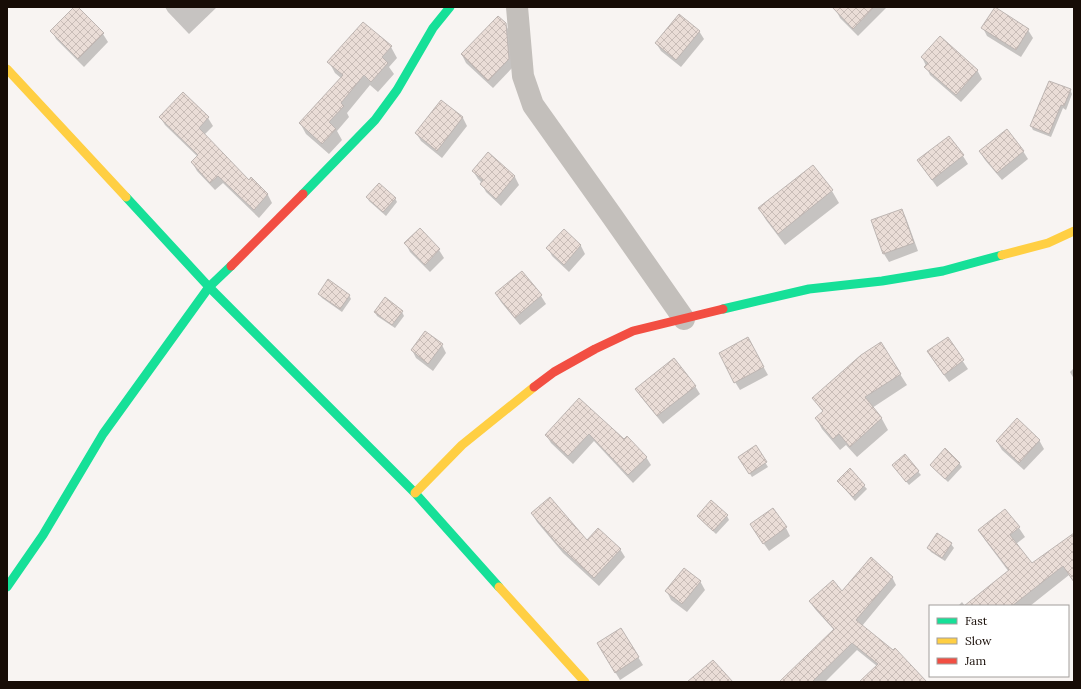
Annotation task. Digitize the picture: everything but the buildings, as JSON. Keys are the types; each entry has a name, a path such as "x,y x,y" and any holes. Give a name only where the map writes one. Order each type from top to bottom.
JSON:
{"street":[{"path":"7,587 43,535 103,434 209,287 250,249 375,120 397,90 433,28 450,7"},
{"path":"517,7 523,76 533,105 684,319"},
{"path":"7,69 209,287 415,493 585,682"},
{"path":"415,493 462,445 514,402 554,372 595,349 633,331 809,289 882,281 943,271 1048,243 1074,231"}],"traffic: fast":[{"path":"303,194 375,120 397,90 433,28 450,7"},
{"path":"126,197 209,287 415,493 499,587"},
{"path":"723,309 809,289 882,281 943,271 1002,255"},
{"path":"7,587 43,535 103,434 209,287 231,266"}],"traffic: slow":[{"path":"7,69 126,197"},
{"path":"1002,255 1048,243 1074,231"},
{"path":"415,493 462,445 534,387"},
{"path":"499,587 585,682"}],"traffic: jam":[{"path":"231,266 303,194"},
{"path":"534,387 554,372 595,349 633,331 723,309"}]}
